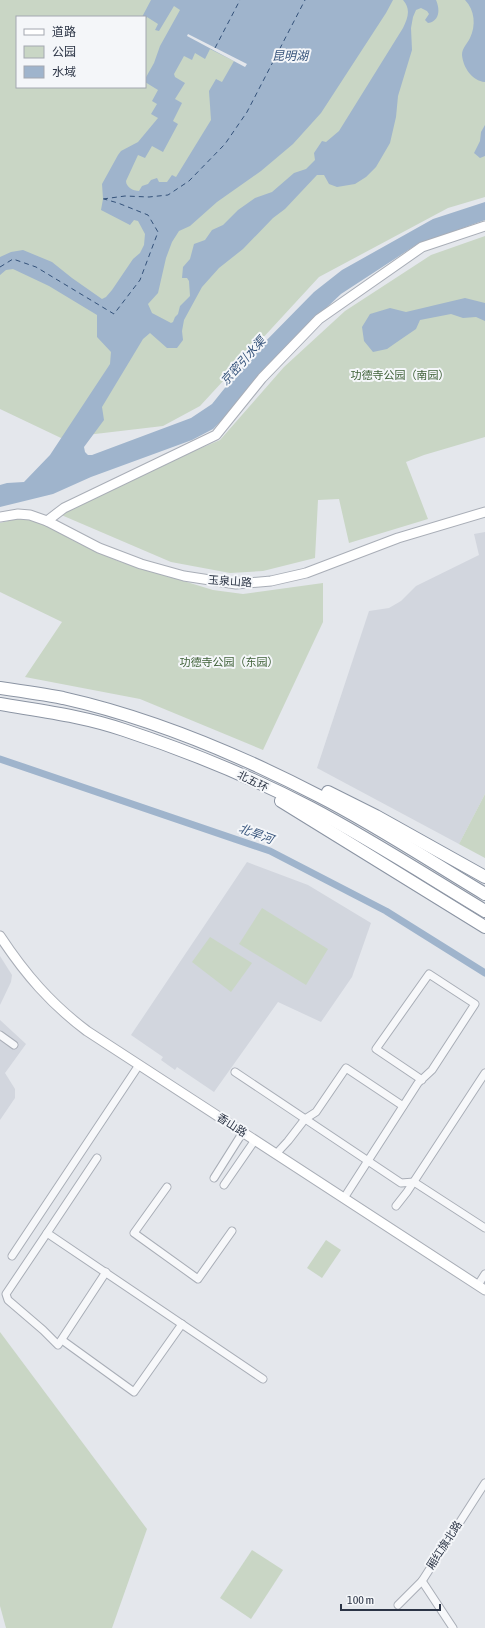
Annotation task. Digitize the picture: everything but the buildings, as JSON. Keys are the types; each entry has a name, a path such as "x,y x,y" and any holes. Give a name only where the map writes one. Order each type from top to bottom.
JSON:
{"highway":[{"name":"北五环","path":"0,688 62,698 127,716 203,742 243,759 319,796 485,894"},
{"name":"北五环","path":"0,704 60,714 123,729 226,767 311,808 485,911"},
{"path":"243,759 319,788 376,816 485,877"},
{"path":"226,767 485,927"}],"street":[{"path":"47,521 64,508 216,435 262,378 319,319 422,247 485,226"},
{"name":"玉泉山路","path":"0,517 18,514 30,515 47,521 99,548 141,564 203,579 236,584 286,579 306,573 398,538 485,512"},
{"name":"香山路","path":"0,937 26,974 43,994 88,1031 481,1287"},
{"path":"344,1198 403,1106 422,1080 432,1070 475,1004 429,974 376,1049 422,1080"},
{"path":"0,1035 14,1045"},
{"path":"12,1256 139,1064"},
{"path":"276,1154 288,1142 305,1119 316,1112 346,1068 403,1106"},
{"path":"235,1072 367,1162 401,1183 414,1182 485,1228"},
{"path":"396,1206 414,1182 485,1073"},
{"path":"214,1178 243,1132"},
{"path":"224,1185 255,1140"},
{"path":"97,1158 6,1294 8,1300 58,1345 106,1272"},
{"path":"167,1187 134,1233 198,1279 232,1231"},
{"path":"47,1232 263,1379"},
{"path":"481,1287 485,1274"},
{"path":"62,1340 134,1392 182,1324"},
{"name":"厢红旗北路","path":"453,1628 422,1581 485,1483"},
{"path":"398,1605 422,1581"}],"shaded area":[{"path":"485,532 485,794 459,844 317,768 369,611 389,608 401,601 416,586 479,555 474,534"},
{"path":"247,862 308,885 371,923 352,977 321,1022 278,1002 214,1092 177,1067 175,1070 161,1060 163,1057 131,1035"},
{"path":"0,956 12,975 11,982 0,1005"},
{"path":"0,1020 26,1044 5,1073 15,1089 15,1098 0,1120"}],"green space":[{"path":"0,0 485,0 485,197 448,208 319,277 200,406 163,426 61,438 0,409"},
{"name":"功德寺公园（南园）","path":"485,236 485,437 424,455 406,462 428,519 349,543 339,499 318,500 315,558 263,571 230,573 171,562 52,511 220,440 284,367 345,311 431,255"},
{"name":"功德寺公园（东园）","path":"24,517 65,533 72,540 118,561 213,590 243,594 323,583 323,622 263,750 140,699 25,677 62,622 0,592 0,523"},
{"path":"485,794 485,858 459,844"},
{"path":"262,908 328,949 306,985 239,944"},
{"path":"210,937 252,963 231,992 192,962"},
{"path":"326,1240 341,1250 322,1278 307,1268"},
{"path":"0,1332 147,1529 112,1628 6,1628 0,1606"},
{"path":"252,1550 283,1570 251,1619 220,1598"}],"water":[{"name":"昆明湖","path":"151,0 393,0 321,113 293,144 261,171 217,202 190,226 179,231 172,242 166,258 158,293 148,304 152,313 171,323 178,314 180,306 190,296 189,281 187,278 182,278 183,267 190,259 194,244 205,240 212,230 223,225 238,210 255,198 272,192 294,173 306,169 315,160 314,153 322,141 326,142 339,131 403,28 408,10 406,3 403,0 436,0 438,7 437,17 432,22 428,23 425,20 429,14 421,8 416,10 413,17 411,28 412,50 398,96 396,117 390,143 376,167 366,177 355,184 337,187 329,184 324,175 317,175 285,209 273,218 243,249 219,268 202,287 184,320 182,331 183,340 177,348 167,348 150,333 143,339 102,407 104,420 84,447 85,452 88,455 92,455 191,418 212,404 249,358 314,292 342,270 433,219 485,202 485,220 416,245 341,294 303,330 213,429 192,440 91,477 53,494 0,507 0,485 24,482 50,455 110,364 111,352 97,337 97,315 49,286 13,269 6,270 0,275 0,257 11,252 23,250 52,262 102,299 112,290 133,259 140,253 144,245 145,234 138,221 134,220 130,225 101,210 103,199 102,184 118,155 121,151 138,142 158,118 151,114 157,104 152,101 158,90 146,83 146,77 154,63 160,46 180,10 174,6 159,31 155,30 158,24 147,17 146,18 146,16 143,16","holes":["210,49 234,61 222,82 216,79 209,91 211,120 176,177 172,175 167,182 159,182 157,178 151,180 148,184 142,186 139,191 130,188 126,181 138,155 145,158 152,146 163,152 178,124 173,121 182,103 175,99 185,83 175,77 174,74 184,56 192,60 195,53 205,59"]},
{"path":"465,0 485,0 485,82 476,79 469,73 463,60 463,50 470,38 474,23 473,13"},
{"path":"485,125 485,156 480,158 474,153"},
{"path":"465,298 485,303 485,321 476,317 463,318 451,314 420,320 416,329 387,349 373,352 364,341 362,327 370,314 390,308 406,312"}],"pier":[{"path":"188,34 247,64 245,67 187,36"}],"waterway":[{"name":"北旱河","path":"0,759 270,851 386,911 485,973"}],"ferry route":[{"path":"215,48 240,0"},
{"path":"103,199 125,196 149,197 168,195 189,181 225,144 247,112 305,0"},
{"path":"0,267 13,259 36,267 114,314 140,280 158,232 148,215 104,199"}],"water label":[{"name":"京密引水渠","path":"243,361"}]}
